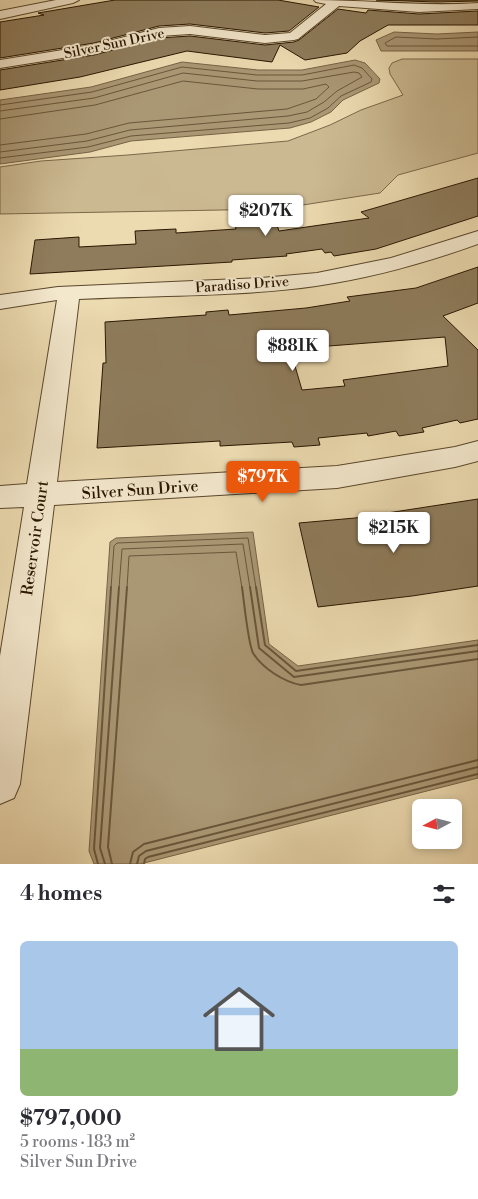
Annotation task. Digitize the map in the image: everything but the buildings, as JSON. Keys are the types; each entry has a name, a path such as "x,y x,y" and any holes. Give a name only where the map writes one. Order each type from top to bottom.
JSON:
{"street":[{"path":"0,15 73,0"},
{"path":"320,0 404,8 478,6"},
{"name":"Silver Sun Drive","path":"0,64 94,49 158,32 190,30 264,39 294,36 336,2"},
{"name":"Paradiso Drive","path":"0,302 23,297 69,293 263,285 361,273 423,257 478,237"},
{"name":"Reservoir Court","path":"0,784 69,293"},
{"name":"Silver Sun Drive","path":"39,496 337,477 455,457 478,451"},
{"path":"0,497 39,496"}],"shaded area":[{"path":"402,59 478,59 478,153 398,175 380,193 277,209 0,214 0,167 41,161 288,141 330,125 361,110 403,95 390,74 389,68 392,63"}],"water":[{"path":"394,32 437,34 478,32 478,51 381,51 376,40"},
{"path":"355,60 365,63 380,79 379,83 343,100 331,112 311,122 290,128 131,141 90,152 0,164 0,100 91,87 182,62 258,70 302,70"},
{"path":"253,532 269,644 298,666 478,640 478,778 140,864 94,864 89,851 110,542 116,538"}]}
